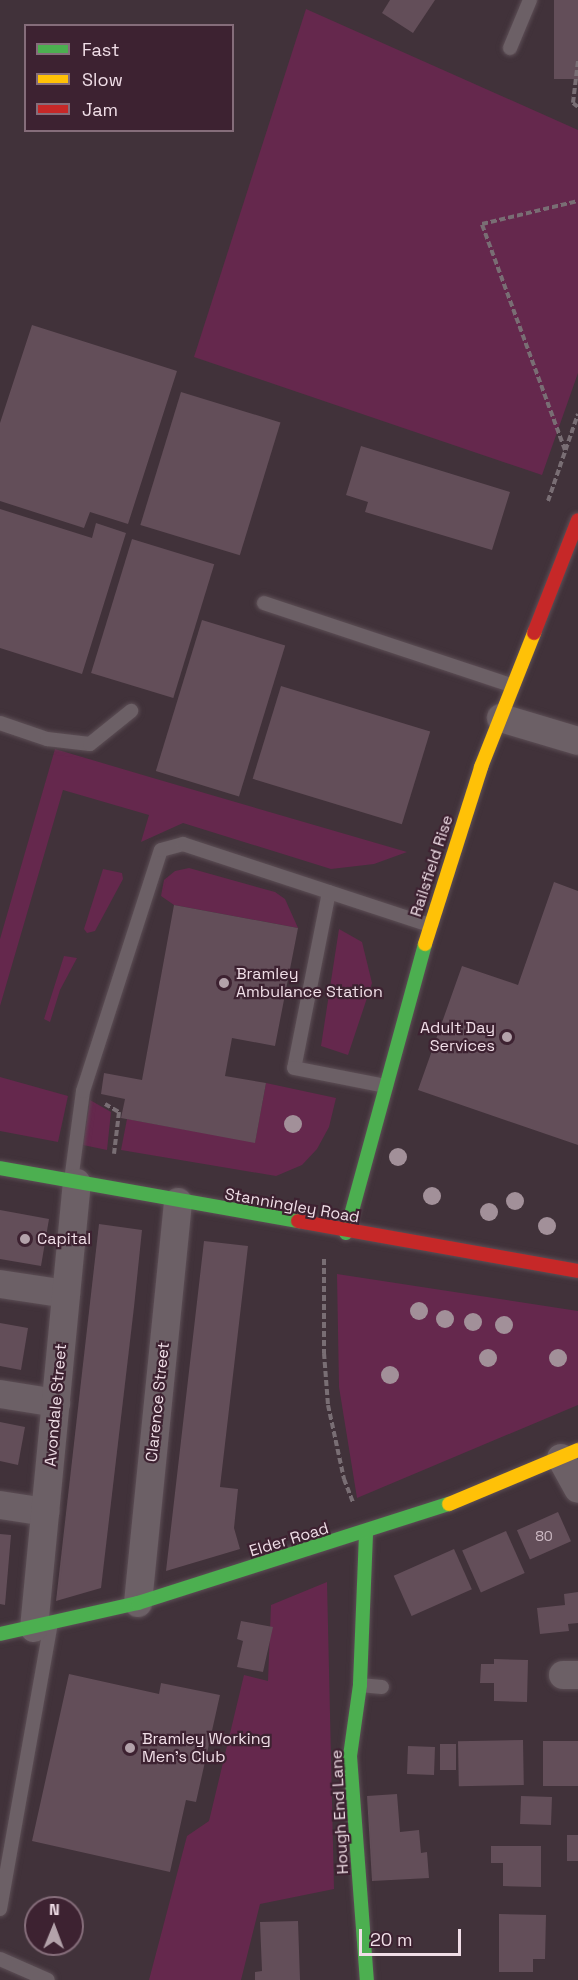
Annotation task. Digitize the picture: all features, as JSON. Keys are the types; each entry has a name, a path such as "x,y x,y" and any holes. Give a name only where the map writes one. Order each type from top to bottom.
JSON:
{"street":[{"name":"Railsfield Rise","path":"346,1233 430,925 501,718 578,520"},
{"path":"501,718 578,741"},
{"name":"Stanningley Road","path":"0,1168 346,1233 578,1271"},
{"name":"Avondale Street","path":"43,1626 45,1512 66,1294 74,1182"},
{"name":"Clarence Street","path":"138,1603 178,1202"},
{"path":"0,1284 66,1294"},
{"path":"0,1395 56,1403"},
{"path":"570,1454 578,1489"},
{"name":"Elder Road","path":"0,1634 138,1603 366,1534 418,1517 570,1454"},
{"path":"0,1505 45,1512"},
{"name":"Hough End Lane","path":"366,1534 360,1685 350,1756 367,1980"}],"lane":[{"path":"510,48 530,0"},
{"path":"264,603 513,686"},
{"path":"0,723 47,739 90,744 131,711"},
{"path":"74,1182 83,1091 161,850 183,844 430,925"},
{"path":"329,892 294,1068 386,1086"},
{"path":"0,1909 43,1626"},
{"path":"360,1685 382,1688"},
{"path":"0,1959 48,1980"}],"path":[{"path":"578,61 573,103 578,107"},
{"path":"578,201 482,224 565,450 578,414"},
{"path":"83,1091 119,1112 113,1159"},
{"path":"324,1282 324,1353 328,1405 344,1479 366,1534"}],"shaded area":[{"path":"306,9 578,130 578,373 542,475 194,357"},
{"path":"55,749 407,852 374,864 331,869 183,823 141,842 149,815 63,790 0,1006 0,939"},
{"path":"189,868 275,892 285,899 298,928 174,905 161,896 164,880 175,871"},
{"path":"103,869 122,873 123,879 95,931 87,933 84,929"},
{"path":"339,929 362,942 372,983 348,1055 321,1046"},
{"path":"64,956 77,958 60,990 50,1022 44,1019"},
{"path":"0,1077 68,1096 58,1142 0,1131"},
{"path":"266,1083 336,1098 329,1127 317,1149 302,1165 276,1176 121,1150 127,1119 255,1142"},
{"path":"90,1100 111,1112 107,1150 83,1145"},
{"path":"337,1274 578,1311 578,1405 357,1498 339,1387"},
{"path":"327,1582 334,1889 260,1904 241,1980 149,1980 187,1836 209,1821 244,1675 268,1681 271,1605"}],"building":[{"path":"390,0 435,0 413,33 382,13"},
{"path":"554,0 578,0 578,79 554,79"},
{"path":"32,325 177,371 128,524 90,512 84,528 0,501 0,423"},
{"path":"181,392 280,422 240,555 140,525"},
{"path":"361,446 510,492 492,550 365,512 368,502 346,495"},
{"path":"0,509 92,538 96,523 126,533 82,674 0,648"},
{"path":"132,539 214,564 173,698 91,673"},
{"path":"202,620 285,645 239,797 156,771"},
{"path":"281,686 430,732 402,824 253,779"},
{"name":"Adult Day Services","path":"554,882 578,891 578,1145 418,1090 462,966 518,985"},
{"name":"Bramley Ambulance Station","path":"174,905 298,928 275,1046 232,1038 225,1076 266,1083 255,1143 121,1118 125,1099 101,1094 104,1073 142,1080"},
{"path":"0,1210 49,1219 41,1266 0,1259"},
{"path":"99,1224 142,1230 134,1307 101,1588 56,1601"},
{"path":"204,1241 248,1246 220,1487 238,1489 234,1528 240,1549 166,1571"},
{"path":"0,1323 28,1328 21,1370 0,1366"},
{"path":"0,1422 25,1427 18,1465 0,1461"},
{"path":"558,1512 571,1541 530,1560 517,1530"},
{"path":"506,1531 525,1573 481,1593 462,1551"},
{"path":"0,1534 11,1535 5,1605 0,1604"},
{"path":"454,1549 472,1589 412,1616 394,1576"},
{"path":"578,1592 578,1623 568,1624 569,1631 540,1634 537,1608 565,1605 564,1594"},
{"path":"241,1621 273,1627 263,1672 237,1667 243,1641 237,1639"},
{"path":"494,1659 528,1660 527,1702 494,1701 494,1683 480,1683 481,1664 494,1664"},
{"name":"Bramley Working Men's Club","path":"69,1674 159,1694 161,1683 220,1695 196,1802 186,1800 170,1872 32,1841"},
{"path":"523,1740 524,1785 459,1786 458,1741"},
{"path":"543,1741 578,1741 578,1786 543,1786"},
{"path":"440,1744 456,1744 456,1770 440,1770"},
{"path":"408,1746 435,1747 434,1775 407,1774"},
{"path":"397,1794 400,1832 419,1830 421,1853 427,1852 429,1878 372,1881 367,1796"},
{"path":"521,1796 552,1797 551,1825 520,1824"},
{"path":"567,1835 578,1835 578,1861 567,1861"},
{"path":"491,1846 541,1846 541,1887 503,1886 503,1863 491,1863"},
{"path":"499,1914 546,1915 545,1959 533,1959 533,1972 499,1972"},
{"path":"298,1921 300,1980 255,1980 255,1972 262,1971 260,1922"}],"traffic: fast":[{"path":"346,1233 425,944"},
{"path":"0,1168 298,1221"},
{"path":"0,1634 138,1603 449,1504"},
{"path":"366,1534 360,1685 350,1756 367,1980"}],"traffic: slow":[{"path":"425,944 481,767 534,633"},
{"path":"449,1504 578,1450"}],"traffic: jam":[{"path":"534,633 578,520"},
{"path":"298,1221 578,1271"}],"place":[{"name":"Bramley Ambulance Station","path":"224,983"},
{"name":"Adult Day Services","path":"507,1037"},
{"name":"Capital","path":"25,1239"},
{"name":"Bramley Working Men's Club","path":"130,1748"}]}
